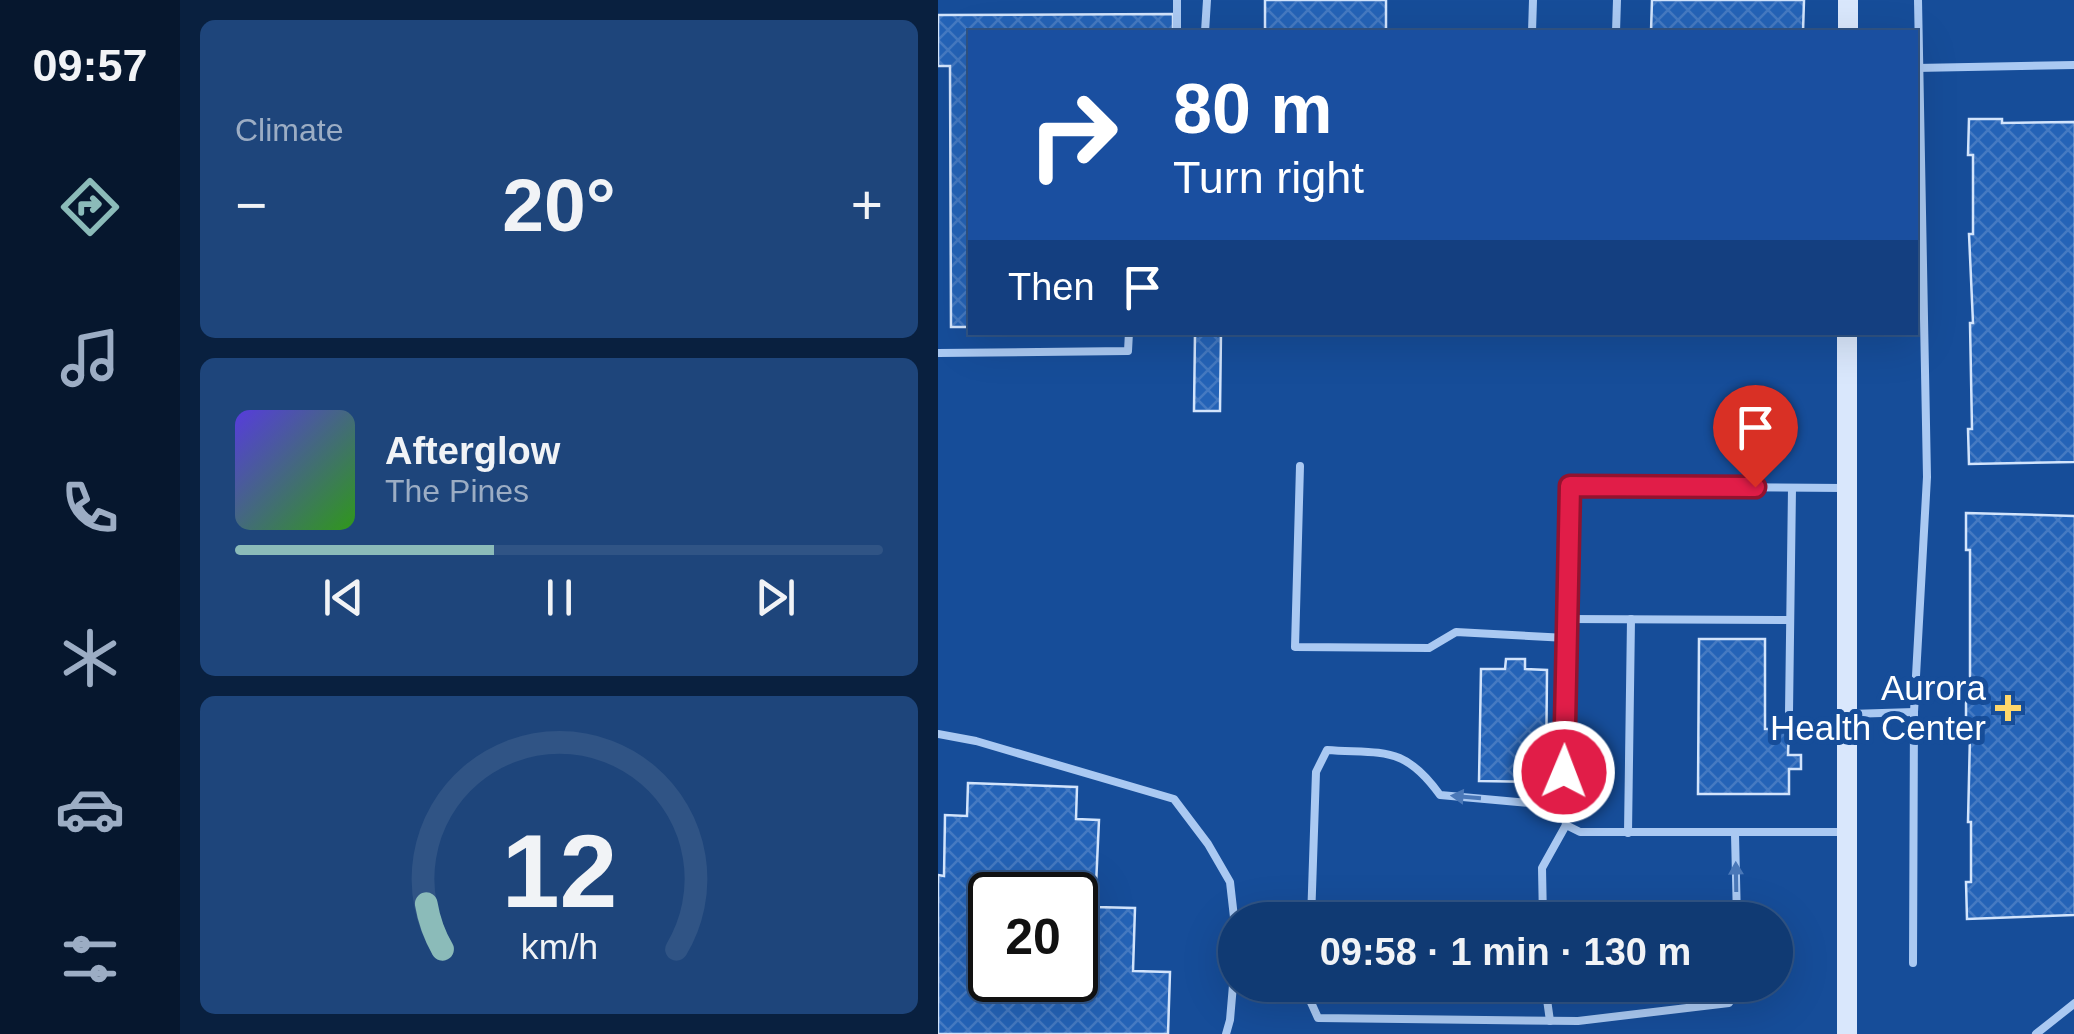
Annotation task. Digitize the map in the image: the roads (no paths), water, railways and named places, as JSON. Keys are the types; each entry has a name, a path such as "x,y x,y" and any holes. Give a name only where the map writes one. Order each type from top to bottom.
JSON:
{"street":[{"path":"1848,0 1848,30"},
{"path":"1847,335 1848,1034"}],"lane":[{"path":"1177,0 1177,30"},
{"path":"1205,30 1208,0"},
{"path":"1532,30 1534,0"},
{"path":"1616,30 1617,0"},
{"path":"1917,30 1918,0"},
{"path":"1918,68 2074,65"},
{"path":"1913,964 1914,712 1927,477 1918,142"},
{"path":"938,353 1128,351 1128,335"},
{"path":"1300,466 1295,648 1428,648 1456,632 1568,638"},
{"path":"1543,902 1542,868 1566,825 1563,806 1570,486 1847,488"},
{"path":"1789,712 1792,488"},
{"path":"1568,619 1790,620"},
{"path":"1628,833 1631,619"},
{"path":"1846,714 1914,712"},
{"path":"938,734 976,741 1174,798 1230,882 1232,902"},
{"path":"1312,902 1316,772 1328,750 1396,754 1422,770 1440,795 1563,806"},
{"path":"1566,825 1580,832 1846,832"},
{"path":"1736,834 1737,902"},
{"path":"1226,1034 1232,1002"},
{"path":"1311,1002 1318,1018 1550,1021 1730,1002"},
{"path":"1547,1002 1550,1021"},
{"path":"2036,1034 2074,1003"}],"place":[{"name":"Aurora Health Center","path":"2008,708"}]}
